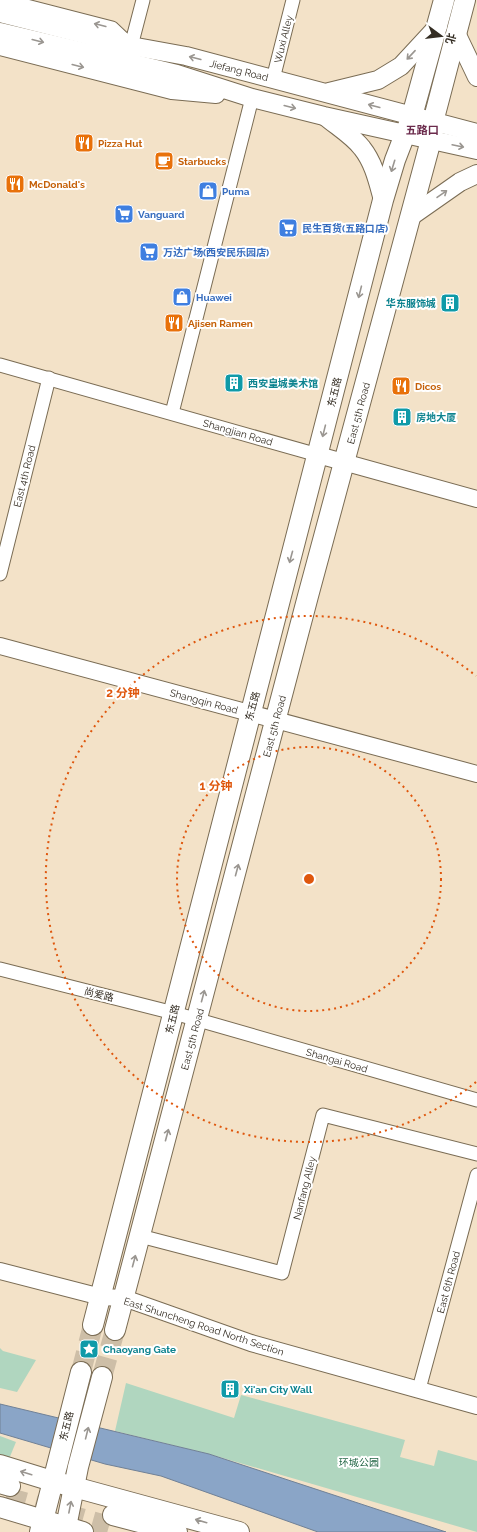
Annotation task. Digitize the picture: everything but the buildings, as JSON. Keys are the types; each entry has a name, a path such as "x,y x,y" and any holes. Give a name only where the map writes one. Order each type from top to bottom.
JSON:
{"main road":[{"name":"东五路","path":"101,1297 383,200 395,160 409,125 438,26 444,0"},
{"name":"East 5th Road","path":"115,1330 276,720 346,462 465,0"},
{"name":"Jiefang Road","path":"0,13 131,46 186,56 326,93 409,125 432,131 477,150"},
{"path":"326,93 378,80 401,66 438,26"},
{"name":"Jiefang Road","path":"0,32 177,74 252,98 324,116 409,125"},
{"path":"456,33 477,77"},
{"path":"0,46 172,90 252,98"},
{"path":"90,53 104,73"},
{"path":"324,116 361,147 367,154 373,165 383,200"},
{"name":"Jiefang Road","path":"432,131 477,133"},
{"path":"410,217 460,182 477,174"},
{"path":"93,1325 101,1297"},
{"name":"东五路","path":"42,1526 80,1372"},
{"path":"3,1493 42,1526 72,1530 76,1477 102,1377"},
{"path":"0,1465 52,1481 76,1477 239,1532"},
{"path":"130,1532 111,1521 177,1532"}],"street":[{"path":"4,0 112,28 131,46 143,0"},
{"name":"Wuxi Alley","path":"274,79 293,0"},
{"path":"172,413 252,98"},
{"name":"Shangjian Road","path":"0,364 477,499"},
{"name":"East 4th Road","path":"0,574 49,378"},
{"name":"Shangqin Road","path":"0,646 477,774"},
{"name":"尚爱路","path":"0,968 197,1020"},
{"name":"Shangai Road","path":"197,1020 477,1100"},
{"name":"Nanfang Alley","path":"140,1236 282,1274 323,1115 477,1154"},
{"name":"East 6th Road","path":"419,1389 477,1175"},
{"name":"East Shuncheng Road North Section","path":"0,1271 101,1297 124,1298 252,1343 477,1406"}],"green space":[{"path":"0,1348 3,1351 36,1360 17,1392 0,1388"},
{"name":"环城公园","path":"126,1383 234,1418 241,1395 405,1440 400,1457 434,1466 438,1450 477,1461 477,1532 209,1454 115,1431"},
{"path":"0,1436 16,1442 9,1459 0,1456"}],"water":[{"path":"0,1404 209,1454 446,1532 318,1532 161,1476 105,1464 0,1433"}],"tunnel":[{"path":"81,1372 93,1325"},
{"path":"102,1377 115,1330"},
{"path":"6,1497 109,1526"}],"place":[{"name":"Pizza Hut","path":"84,143"},
{"name":"Starbucks","path":"164,161"},
{"name":"McDonald's","path":"15,184"},
{"name":"Puma","path":"208,191"},
{"name":"Vanguard","path":"124,214"},
{"name":"民生百货(五路口店)","path":"288,228"},
{"name":"万达广场(西安民乐园店)","path":"149,252"},
{"name":"Huawei","path":"182,297"},
{"name":"华东服饰城","path":"450,303"},
{"name":"Ajisen Ramen","path":"174,323"},
{"name":"西安皇城美术馆","path":"234,383"},
{"name":"Dicos","path":"401,386"},
{"name":"房地大厦","path":"402,417"},
{"name":"Chaoyang Gate","path":"89,1349"},
{"name":"Xi'an City Wall","path":"230,1389"}],"district":[{"name":"五路口","path":"422,130"}]}
